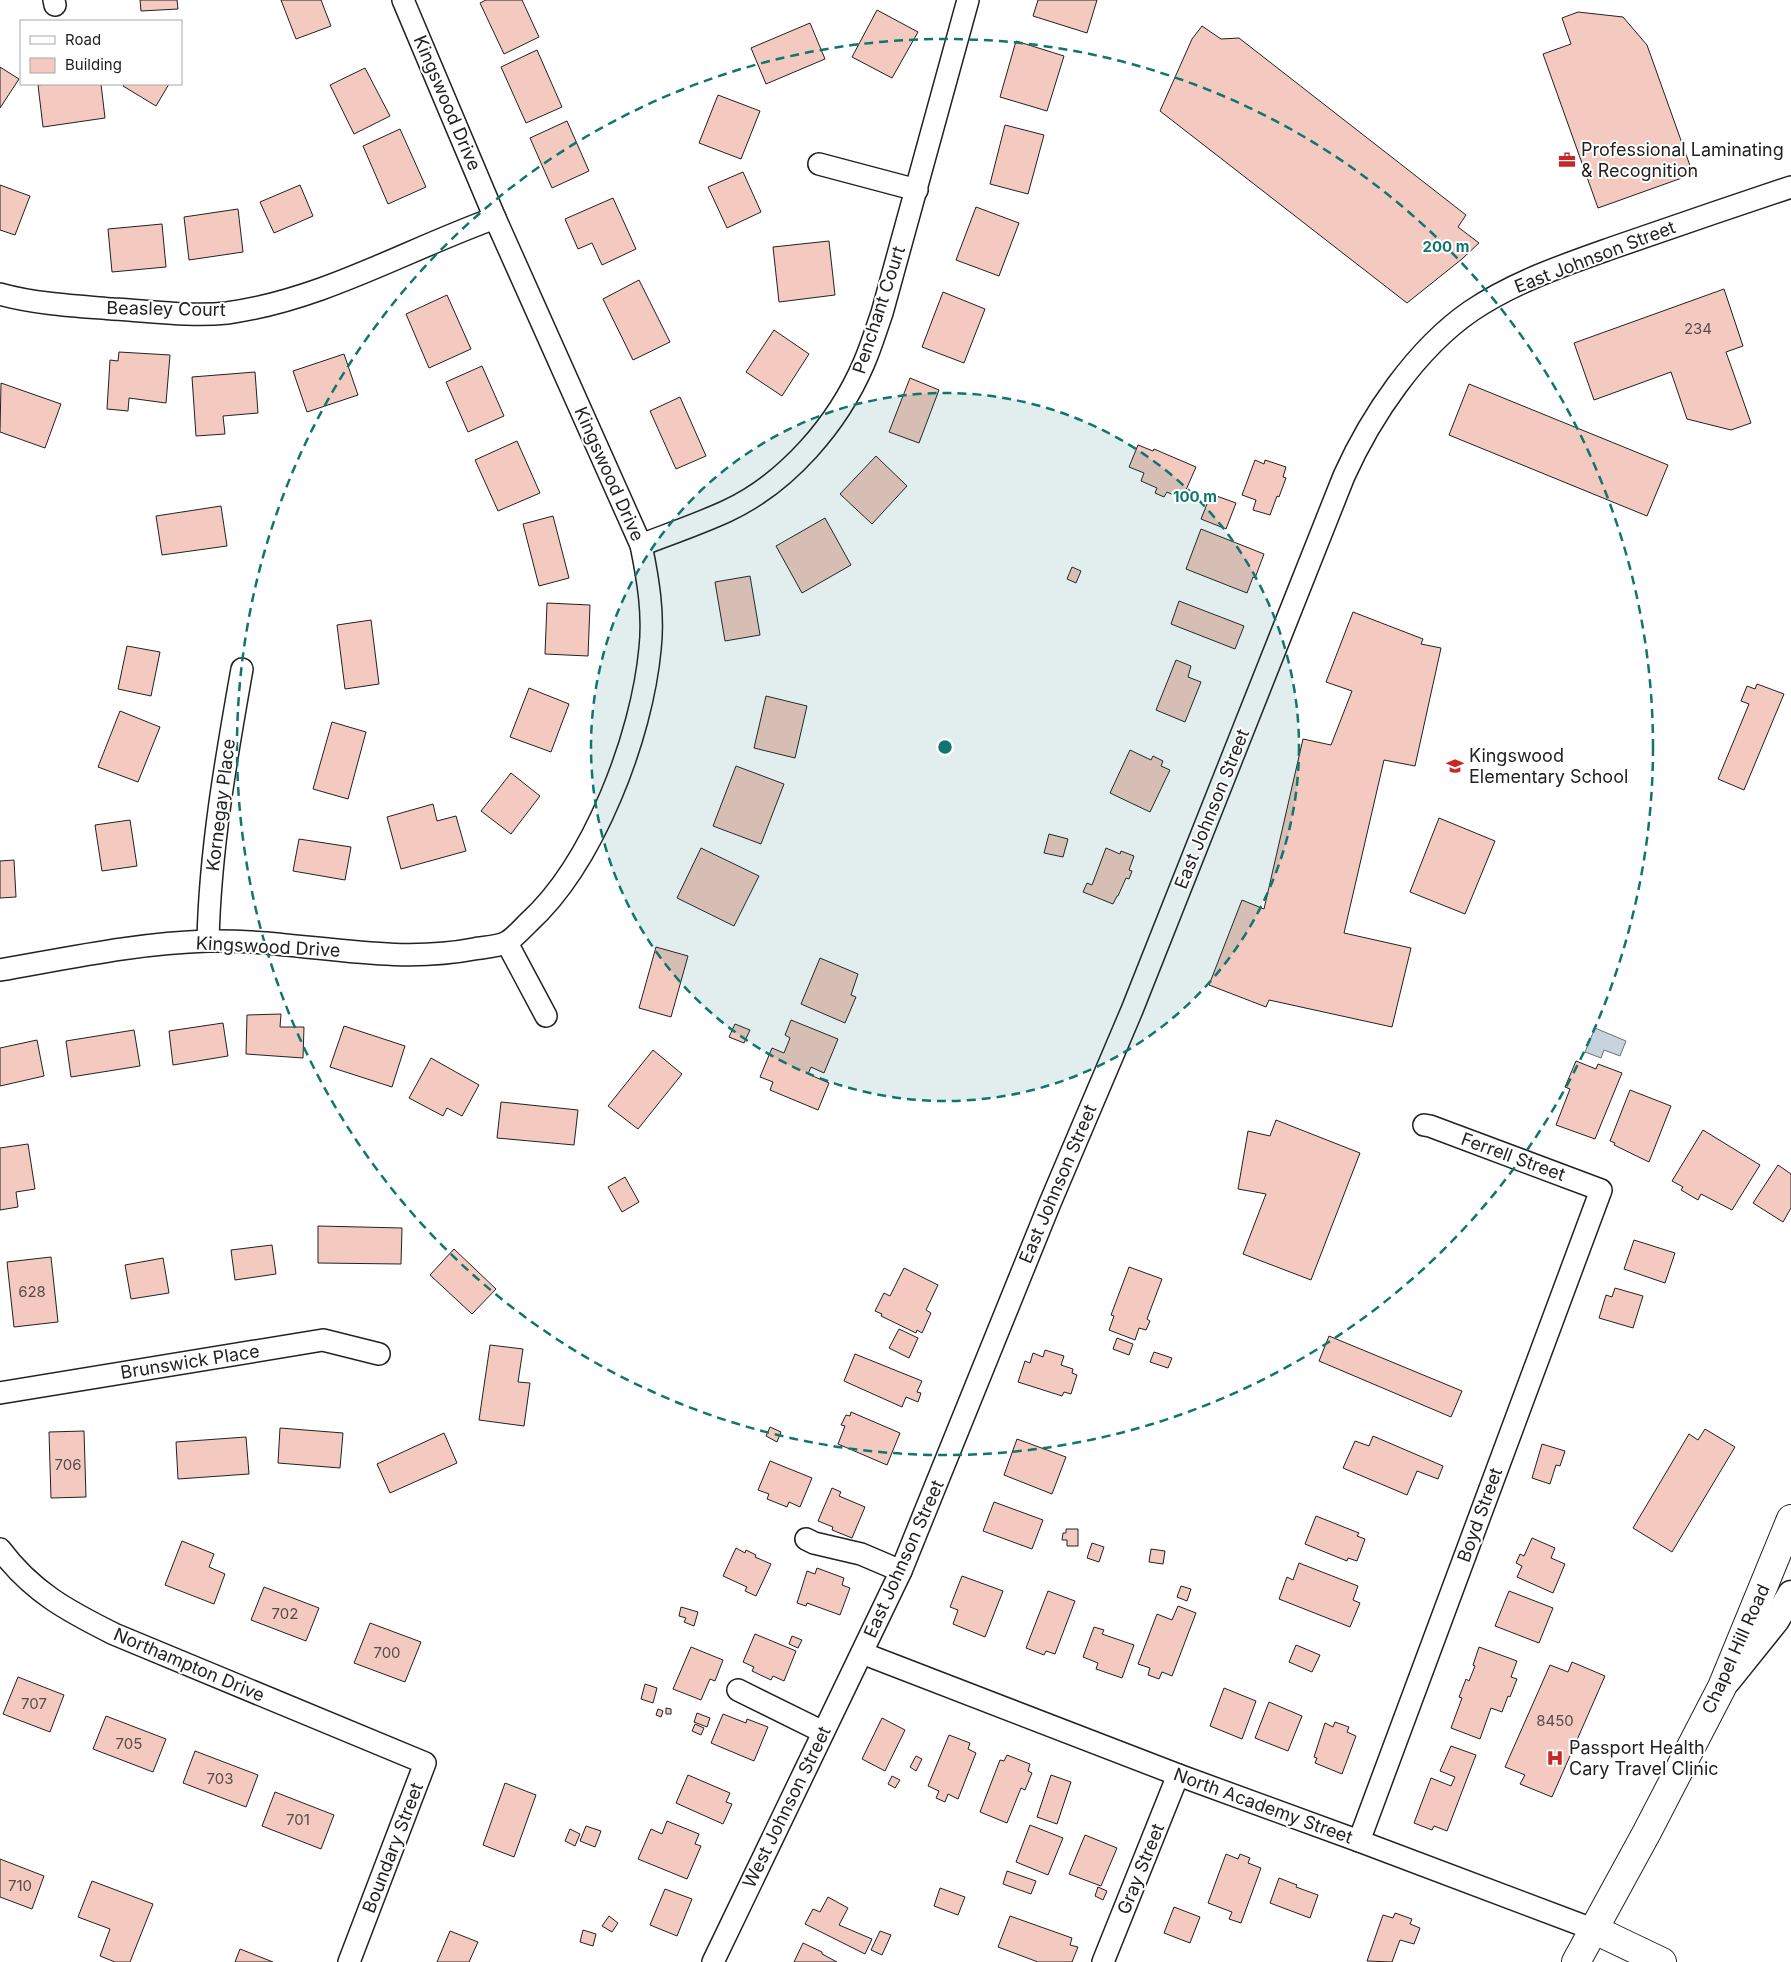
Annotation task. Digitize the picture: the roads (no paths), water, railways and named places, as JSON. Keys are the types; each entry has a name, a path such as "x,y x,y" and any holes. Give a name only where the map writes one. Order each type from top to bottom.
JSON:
{"main road":[{"name":"Chapel Hill Road","path":"1576,1962 1595,1930 1722,1687 1791,1519"},
{"name":"North Academy Street","path":"1595,1930 1662,1962"}],"street":[{"name":"Kingswood Drive","path":"0,970 140,947 208,941 283,944 388,955 431,956 506,943 535,917 558,891 582,853 602,815 625,760 644,691 651,647 651,603 641,545 495,218 403,0"},
{"name":"Penchant Court","path":"641,545 727,511 758,492 786,471 812,445 833,419 848,395 865,363 882,313 968,0"},
{"path":"819,164 916,190"},
{"name":"East Johnson Street","path":"862,1653 902,1571 1050,1203 1132,1010 1344,476 1358,445 1377,412 1438,338 1470,311 1503,292 1552,270 1745,201 1791,187"},
{"name":"Beasley Court","path":"0,294 51,304 185,314 226,313 291,299 336,284 495,218"},
{"name":"Kornegay Place","path":"208,941 208,916 220,797 242,669"},
{"path":"506,943 546,1016"},
{"name":"Ferrell Street","path":"1424,1125 1601,1190"},
{"name":"Boyd Street","path":"1359,1841 1601,1190"},
{"name":"Brunswick Place","path":"0,1393 323,1340 379,1354"},
{"path":"806,1539 823,1546 861,1554 902,1571"},
{"name":"Northampton Drive","path":"0,1549 9,1561 37,1588 72,1614 114,1634 396,1751"},
{"path":"1722,1687 1776,1620 1791,1594"},
{"name":"North Academy Street","path":"862,1653 1178,1775 1595,1930"},
{"name":"West Johnson Street","path":"713,1962 862,1653"},
{"path":"738,1690 823,1732"},
{"name":"Boundary Street","path":"349,1962 425,1763 396,1751"},
{"name":"Gray Street","path":"1103,1962 1178,1775"}],"place":[{"name":"Professional Laminating & Recognition","path":"1567,160"},
{"name":"Kingswood Elementary School","path":"1455,766"},
{"name":"Passport Health Cary Travel Clinic","path":"1555,1758"}]}
